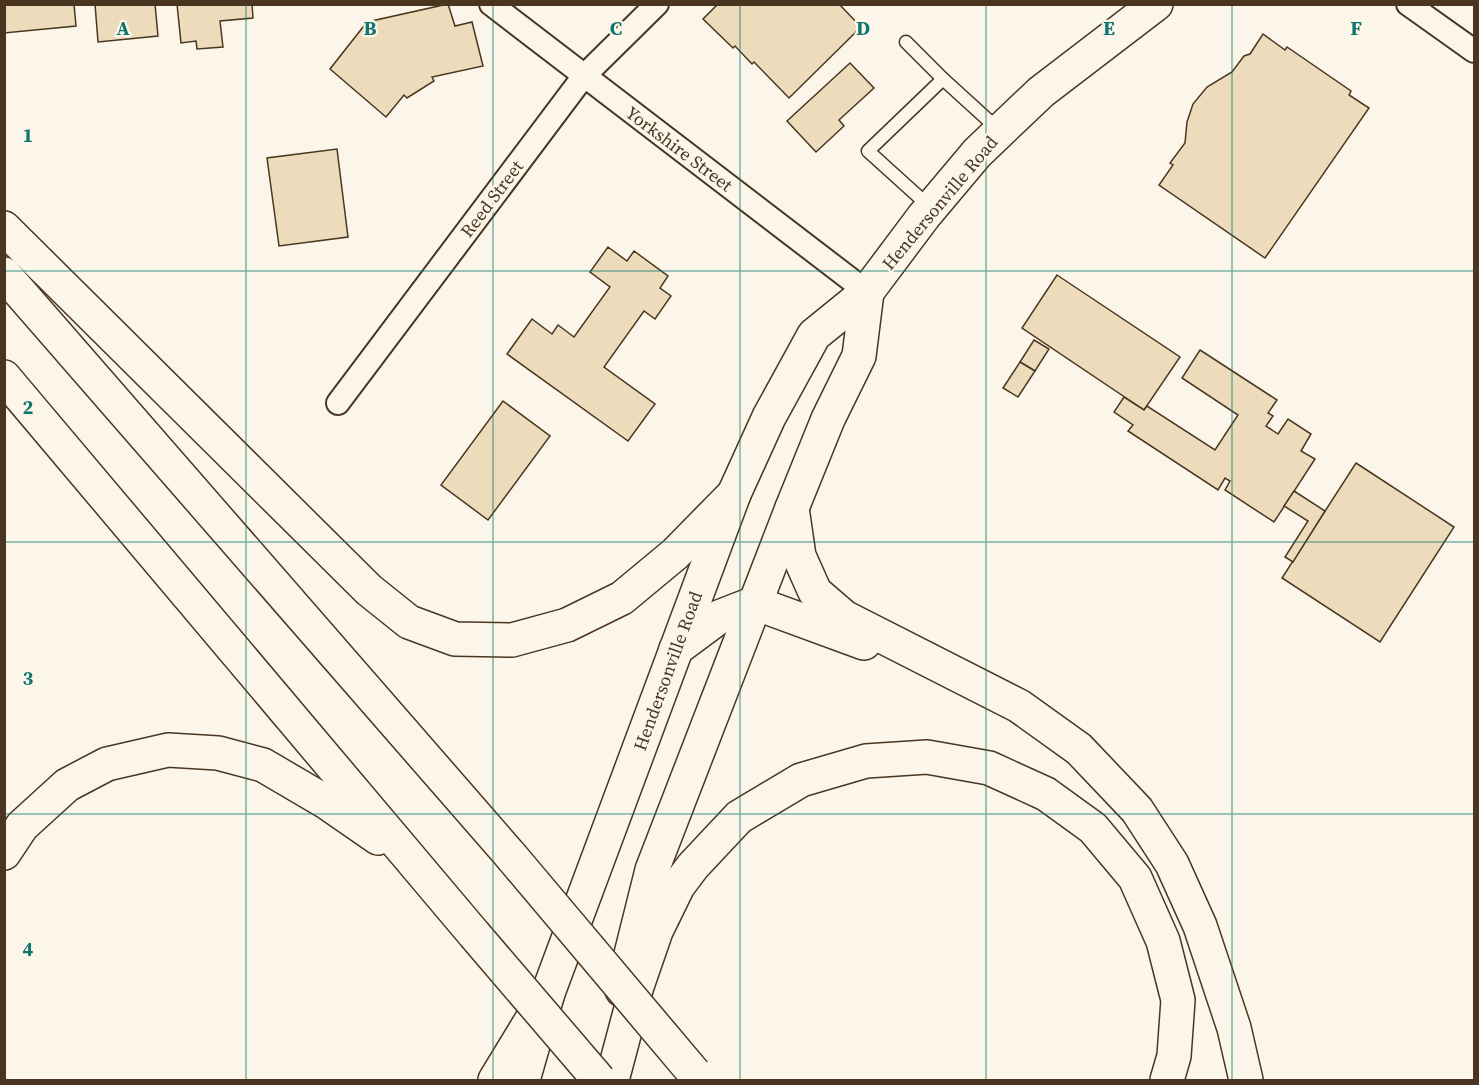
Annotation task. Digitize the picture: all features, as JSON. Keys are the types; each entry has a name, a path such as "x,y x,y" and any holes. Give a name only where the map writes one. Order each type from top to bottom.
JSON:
{"main road":[{"name":"Hendersonville Road","path":"523,1080 548,993 734,494 769,417 814,335 867,292 931,208 977,153 1041,92 1156,4"},
{"path":"4,228 369,590 409,622 455,639 512,640 567,625 622,598 675,554 734,494"},
{"path":"4,274 511,856 697,1077"},
{"path":"599,1080 652,870 792,508 828,419 859,356 867,292"},
{"path":"4,377 599,1080"},
{"path":"792,508 799,556 815,592 844,617 1019,706 1079,749 1137,810 1172,864 1200,926 1233,1028 1246,1080"},
{"path":"676,649 719,617 755,603 868,645 937,664"},
{"path":"4,853 22,826 67,785 107,764 168,750 218,753 263,765 326,802 413,861"},
{"path":"612,1080 637,986 656,931 678,886 693,866 740,817 801,780 866,761 927,757 989,768 1046,794 1093,828 1135,878 1163,941 1178,1000 1174,1056 1167,1080"},
{"path":"495,1080 548,993"}],"street":[{"name":"Yorkshire Street","path":"491,4 867,292"},
{"name":"Reed Street","path":"338,403 584,77 657,4"},
{"path":"1408,4 1474,51"}],"lane":[{"path":"906,42 1000,131"},
{"path":"931,208 868,152 943,78"}],"building":[{"path":"4,4 74,4 76,26 4,33"},
{"path":"95,4 155,4 158,36 98,42"},
{"path":"177,4 252,4 253,18 220,21 223,47 197,49 196,41 181,43"},
{"path":"448,4 455,26 472,22 483,66 432,77 434,81 407,98 404,95 386,117 330,69 367,22"},
{"path":"718,4 839,4 861,27 789,98 754,62 752,64 735,46 733,48 703,19"},
{"path":"1263,34 1285,50 1287,47 1351,91 1349,95 1369,108 1265,258 1159,185 1173,165 1170,163 1185,143 1187,122 1193,104 1207,87 1232,72 1244,56 1250,54"},
{"path":"850,63 874,88 839,120 844,126 816,152 787,121"},
{"path":"337,149 348,237 279,246 267,158"},
{"path":"608,247 627,261 634,251 668,276 660,288 671,296 655,319 644,311 604,367 655,404 628,441 507,354 532,319 552,334 558,325 574,337 610,287 590,272"},
{"path":"1057,275 1180,357 1144,410 1022,328"},
{"path":"1034,340 1049,349 1035,371 1020,362"},
{"path":"1200,350 1277,400 1268,413 1273,416 1266,426 1278,434 1288,419 1311,434 1301,451 1315,459 1274,522 1225,490 1230,481 1225,478 1218,490 1128,431 1133,425 1114,412 1124,397 1144,410 1147,406 1215,450 1238,415 1182,378"},
{"path":"1020,362 1035,371 1018,397 1003,388"},
{"path":"503,401 550,436 488,520 441,485"},
{"path":"1356,463 1454,527 1380,642 1282,578"},
{"path":"1294,491 1325,511 1293,562 1285,557 1308,521 1284,506"}]}
